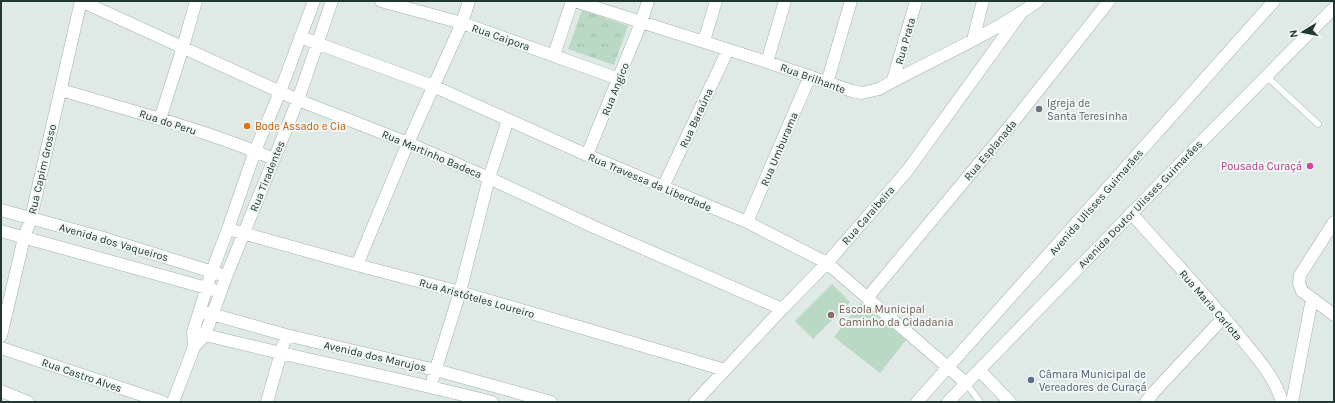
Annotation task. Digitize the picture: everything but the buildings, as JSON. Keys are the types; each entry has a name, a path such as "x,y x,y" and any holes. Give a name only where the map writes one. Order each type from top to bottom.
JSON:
{"street":[{"name":"Rua Martinho Badeca","path":"81,1 298,100 408,143 489,178 594,227 782,308"},
{"name":"Rua Capim Grosso","path":"1,336 61,90 81,1"},
{"path":"160,118 196,1"},
{"name":"Rua Tiradentes","path":"199,333 199,310 206,288 255,151 280,92 314,1"},
{"name":"Rua Tiradentes","path":"173,402 199,333 212,315 298,100 332,1"},
{"name":"Rua Caipora","path":"381,1 462,23 619,79"},
{"path":"357,265 408,143 462,23 469,1"},
{"path":"554,55 574,1"},
{"name":"Rua Brilhante","path":"574,1 641,23 704,41 810,76 852,92 862,93 878,89 973,40 1021,13 1038,1"},
{"name":"Rua Angico","path":"587,155 619,79 648,1"},
{"path":"704,41 716,1"},
{"path":"767,62 785,1"},
{"path":"827,83 851,1"},
{"name":"Rua Prata","path":"893,80 916,1"},
{"path":"973,40 983,1"},
{"name":"Rua Esplanada","path":"868,297 1010,126 1109,1"},
{"name":"Avenida Ulisses Guimarães","path":"917,402 947,366 1015,293 1274,1"},
{"name":"Avenida Doutor Ulisses Guimarães","path":"948,402 1131,213 1334,8"},
{"name":"Rua Caraibeira","path":"695,402 827,262 907,171 1021,13"},
{"name":"Rua Travessa da Liberdade","path":"300,37 433,86 587,155 747,222 827,262 966,383"},
{"name":"Rua Baraúna","path":"663,187 728,50"},
{"name":"Rua Umburama","path":"747,222 810,76"},
{"name":"Rua do Peru","path":"61,90 160,118 274,159"},
{"path":"431,386 460,292 489,178 508,120"},
{"name":"Avenida dos Vaqueiros","path":"1,210 212,271 226,277"},
{"name":"Rua Maria Carlota","path":"1131,213 1224,317 1272,377 1280,393 1282,402"},
{"path":"1334,222 1300,275 1299,283 1302,290 1334,315"},
{"name":"Rua Aristóteles Loureiro","path":"228,229 460,292 725,370"},
{"name":"Avenida dos Vaqueiros","path":"1,231 220,293"},
{"path":"1292,402 1312,299"},
{"name":"Avenida dos Marujos","path":"199,310 286,336 436,370 551,402"},
{"path":"1146,402 1224,317"},
{"name":"Avenida dos Marujos","path":"199,333 280,353 431,386 492,402"},
{"path":"267,402 286,336"},
{"name":"Rua Castro Alves","path":"1,348 163,402"},
{"path":"979,370 1010,402"},
{"path":"1,391 28,402"}],"lane":[{"path":"1266,76 1318,124"},
{"path":"966,383 980,402"}],"green space":[{"path":"582,10 628,26 614,65 568,49"},
{"path":"832,284 850,302 813,339 795,321"},
{"path":"861,303 906,340 880,373 834,337"}],"place":[{"name":"Igreja de Santa Teresinha","path":"1039,109"},
{"name":"Bode Assado e Cia","path":"247,126"},
{"name":"Pousada Curaçá","path":"1310,166"},
{"name":"Escola Municipal Caminho da Cidadania","path":"831,315"},
{"name":"Câmara Municipal de Vereadores de Curaçá","path":"1031,380"}]}
